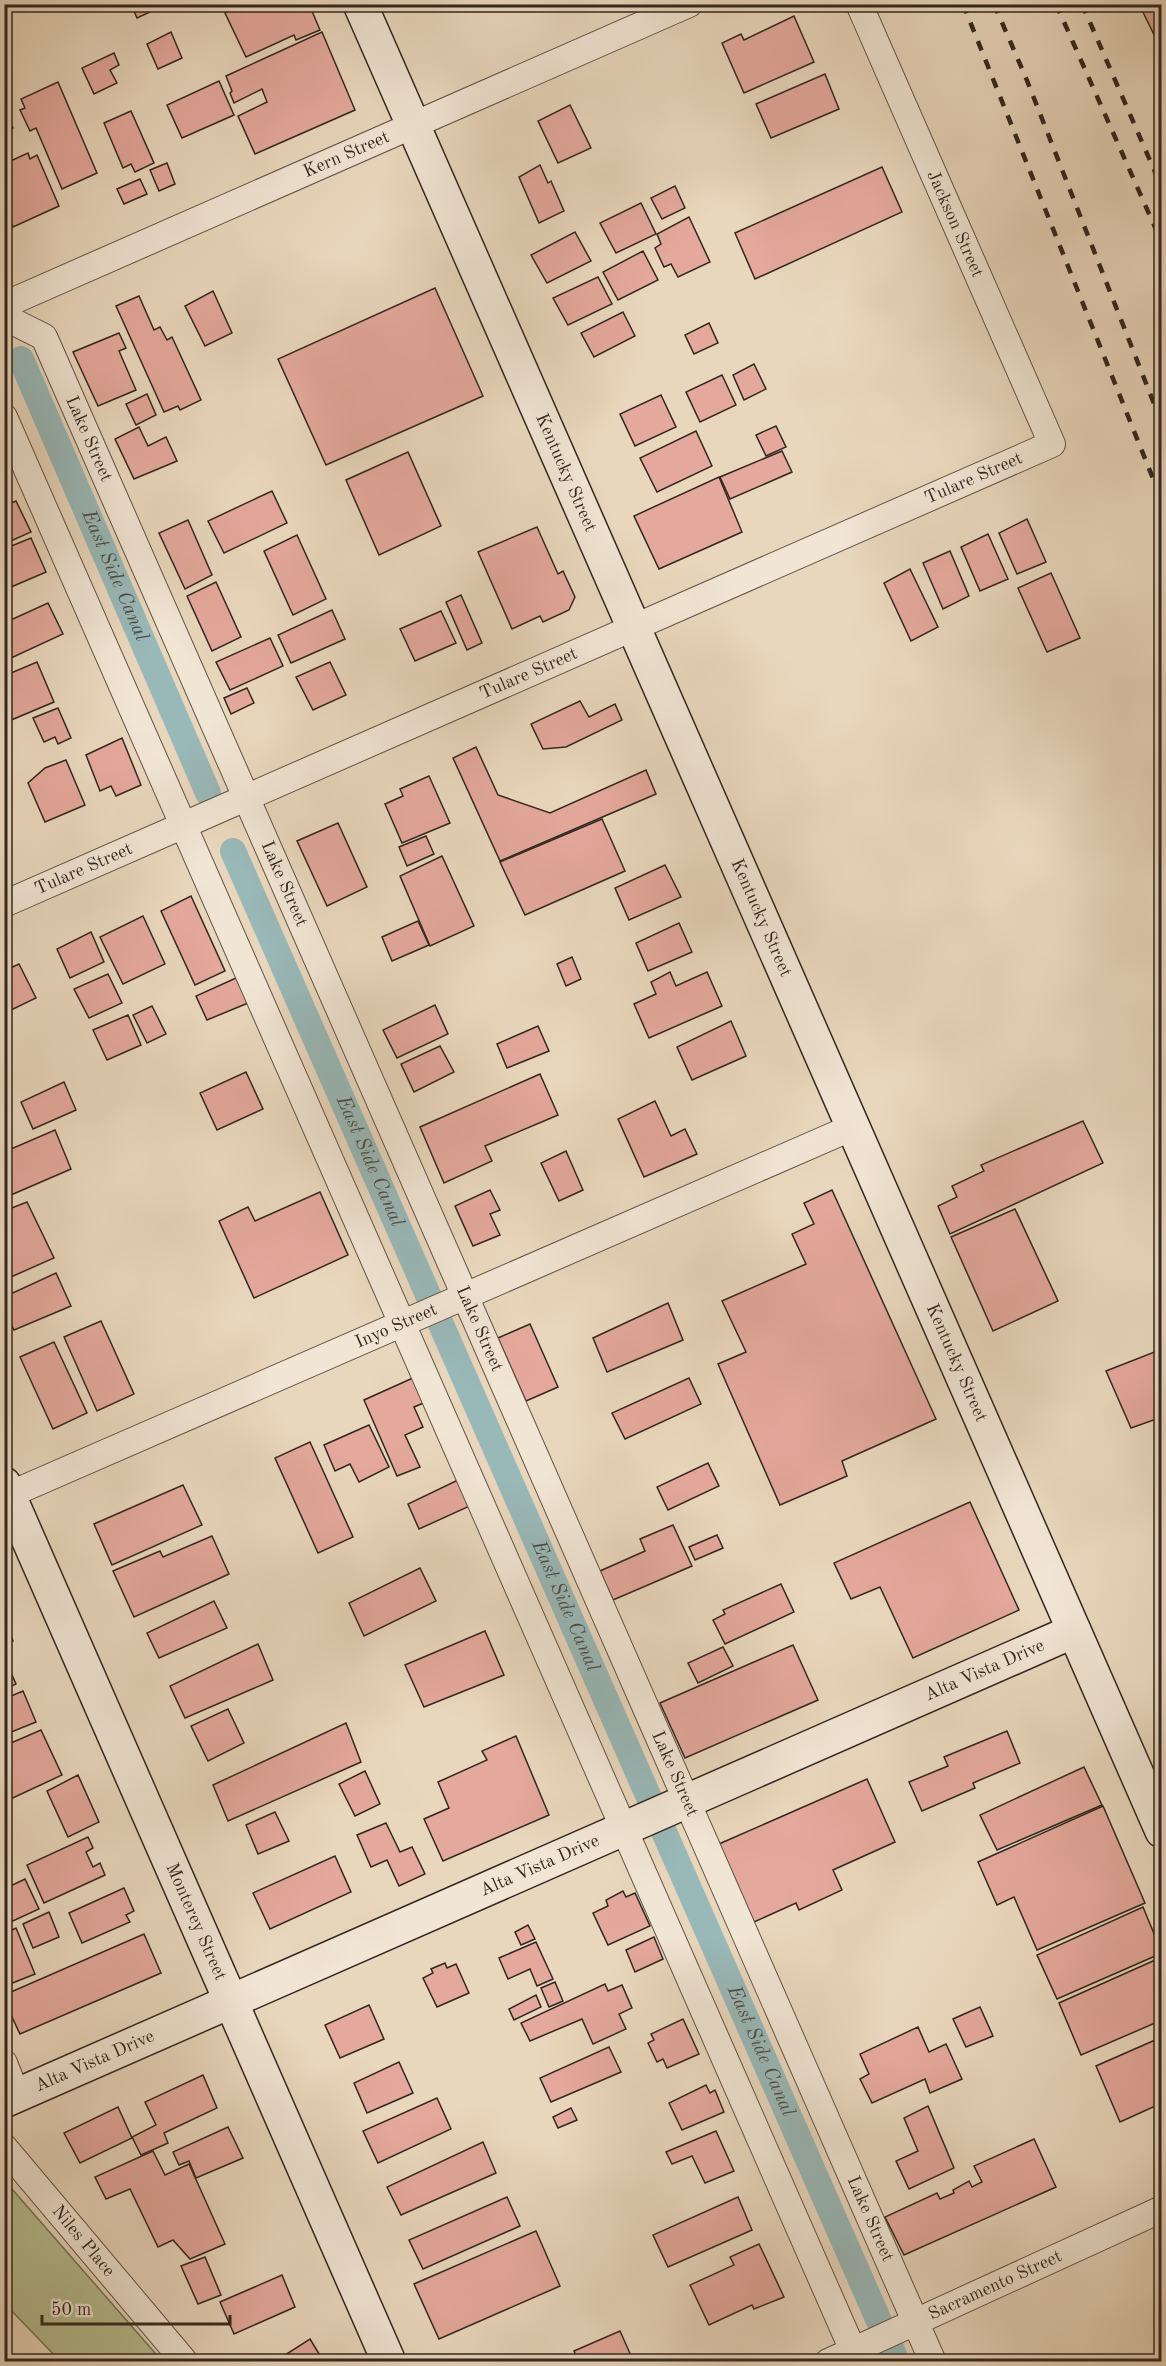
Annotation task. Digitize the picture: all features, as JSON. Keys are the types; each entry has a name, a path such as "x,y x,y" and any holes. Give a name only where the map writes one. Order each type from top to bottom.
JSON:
{"street":[{"name":"Kentucky Street","path":"360,4 1161,1831"},
{"name":"Kern Street","path":"4,305 689,4"},
{"name":"Jackson Street","path":"859,4 1052,444"},
{"name":"Lake Street","path":"4,317 44,338 687,1801 911,2323 933,2361"},
{"path":"4,417 856,2353"},
{"name":"Tulare Street","path":"4,904 1052,444"},
{"name":"Inyo Street","path":"6,1492 853,1127"},
{"name":"Monterey Street","path":"6,1492 389,2361"},
{"name":"Alta Vista Drive","path":"11,2098 1074,1631"},
{"path":"4,2064 11,2098"},
{"name":"Niles Place","path":"4,2147 185,2361"},
{"name":"Sacramento Street","path":"828,2361 856,2353 911,2323 1161,2209"}],"green space":[{"path":"4,2181 162,2361 60,2361 5,2304"}],"building":[{"path":"131,4 167,4 137,18"},
{"path":"242,4 309,4 320,30 296,40 294,35 246,57 225,13"},
{"path":"1139,4 1162,4 1162,51"},
{"path":"794,16 814,62 744,93 722,43 741,34 744,40"},
{"path":"171,32 182,58 158,69 147,44"},
{"path":"322,32 355,110 255,154 238,116 267,102 262,89 234,103 226,76"},
{"path":"114,53 119,65 110,70 117,83 94,94 82,68"},
{"path":"825,74 839,109 771,138 756,104"},
{"path":"219,81 234,115 182,138 167,105"},
{"path":"58,82 97,173 62,189 36,128 30,131 20,110 25,108 21,99"},
{"path":"570,105 591,148 558,163 538,121"},
{"path":"4,110 13,128 4,132"},
{"path":"131,111 154,163 135,172 131,164 123,168 104,123"},
{"path":"28,153 30,159 37,155 59,206 13,227 7,212 11,210 4,196 4,164"},
{"path":"167,163 175,184 159,191 150,170"},
{"path":"540,165 548,183 551,181 564,211 539,223 519,177"},
{"path":"882,167 902,212 755,279 735,233"},
{"path":"140,179 147,194 124,204 117,189"},
{"path":"675,186 685,208 662,219 651,198"},
{"path":"641,203 656,234 616,253 600,223"},
{"path":"689,217 710,262 678,277 671,264 664,267 655,248 661,244 657,234"},
{"path":"575,232 591,261 547,283 531,255"},
{"path":"643,251 658,280 618,300 603,272"},
{"path":"598,277 612,304 568,325 553,298"},
{"path":"435,288 483,396 326,465 278,359"},
{"path":"213,291 232,333 205,346 185,306"},
{"path":"139,296 154,330 160,327 167,340 172,337 201,400 180,410 178,406 164,412 116,306"},
{"path":"623,312 635,336 594,357 581,333"},
{"path":"709,323 718,343 694,354 685,335"},
{"path":"119,333 126,348 119,351 136,390 98,406 73,352"},
{"path":"754,364 766,389 744,400 733,375"},
{"path":"722,375 736,405 700,422 686,392"},
{"path":"147,394 156,415 136,425 126,404"},
{"path":"661,395 676,427 635,446 620,414"},
{"path":"776,426 786,447 766,456 756,435"},
{"path":"139,427 148,446 166,437 177,461 134,479 115,439"},
{"path":"696,431 712,466 657,492 640,458"},
{"path":"782,451 792,472 730,499 720,477"},
{"path":"408,452 441,526 379,555 346,480"},
{"path":"719,477 742,532 659,569 634,516"},
{"path":"272,491 287,523 224,553 208,521"},
{"path":"16,501 31,532 4,544 4,506"},
{"path":"1027,519 1046,562 1017,574 999,533"},
{"path":"188,520 212,575 185,589 159,533"},
{"path":"537,527 558,574 563,571 575,597 569,610 543,622 540,616 512,629 478,552"},
{"path":"988,534 1008,579 980,591 961,547"},
{"path":"297,535 326,599 293,615 264,551"},
{"path":"31,538 46,572 4,590 4,549"},
{"path":"950,551 969,596 943,609 923,563"},
{"path":"910,569 938,627 911,641 884,583"},
{"path":"1051,573 1080,638 1047,652 1018,588"},
{"path":"216,582 241,637 212,651 187,596"},
{"path":"461,595 482,643 467,650 446,602"},
{"path":"48,603 63,634 11,658 4,645 4,623"},
{"path":"332,610 345,639 291,663 278,635"},
{"path":"441,611 456,643 415,661 400,629"},
{"path":"270,638 283,666 230,690 216,662"},
{"path":"37,662 54,702 4,723 4,676"},
{"path":"330,662 346,695 313,710 296,677"},
{"path":"247,688 254,703 231,714 224,698"},
{"path":"580,701 589,717 615,704 622,720 566,747 543,749 531,724"},
{"path":"58,708 71,738 58,744 55,737 44,742 33,718"},
{"path":"122,738 141,785 116,796 111,786 100,791 86,755"},
{"path":"476,747 498,795 550,813 646,770 656,794 500,861 453,758"},
{"path":"66,760 85,805 45,822 28,783 45,768"},
{"path":"429,776 450,823 402,843 385,804 403,796 400,789"},
{"path":"602,819 625,871 525,915 500,862"},
{"path":"338,823 367,887 327,906 297,841"},
{"path":"426,836 434,854 407,866 399,847"},
{"path":"442,856 474,926 430,946 400,876"},
{"path":"665,865 681,897 629,920 615,888"},
{"path":"191,896 225,971 195,985 161,911"},
{"path":"143,916 165,964 123,984 100,937"},
{"path":"418,921 429,945 392,961 382,937"},
{"path":"679,923 692,952 648,971 636,943"},
{"path":"91,932 104,962 70,978 57,949"},
{"path":"572,957 581,979 566,986 557,964"},
{"path":"19,964 36,998 9,1011 4,1002 4,971"},
{"path":"670,972 676,986 707,972 722,1006 649,1038 634,1004 656,994 651,982"},
{"path":"108,974 122,1003 89,1018 74,989"},
{"path":"236,978 248,1003 207,1020 196,996"},
{"path":"435,1005 448,1034 397,1058 383,1030"},
{"path":"152,1006 166,1034 147,1043 133,1015"},
{"path":"128,1015 141,1045 107,1060 93,1030"},
{"path":"731,1021 746,1056 692,1080 677,1047"},
{"path":"538,1026 549,1051 507,1068 497,1044"},
{"path":"440,1046 454,1072 414,1092 401,1064"},
{"path":"246,1072 263,1109 217,1130 200,1093"},
{"path":"540,1074 558,1115 485,1146 492,1161 444,1183 420,1127"},
{"path":"64,1082 76,1110 33,1129 21,1102"},
{"path":"655,1101 671,1136 685,1129 697,1154 644,1177 618,1119"},
{"path":"1083,1121 1103,1163 950,1234 938,1206 957,1197 952,1186 984,1171 981,1165"},
{"path":"55,1130 71,1169 4,1198 4,1152"},
{"path":"566,1151 583,1190 559,1201 541,1163"},
{"path":"490,1190 500,1210 490,1214 500,1235 473,1246 455,1206"},
{"path":"832,1190 936,1419 842,1461 847,1476 780,1505 718,1364 746,1352 722,1301 806,1264 792,1234 814,1224 804,1203"},
{"path":"320,1192 348,1255 254,1298 219,1221 248,1207 255,1221"},
{"path":"27,1202 54,1258 4,1280 4,1211"},
{"path":"1015,1209 1058,1301 993,1331 951,1237"},
{"path":"56,1273 71,1306 14,1330 4,1310 4,1297"},
{"path":"668,1303 683,1340 607,1372 593,1338"},
{"path":"101,1321 134,1394 97,1411 64,1337"},
{"path":"530,1324 558,1387 526,1401 498,1338"},
{"path":"54,1342 87,1413 53,1429 20,1357"},
{"path":"1162,1349 1162,1417 1131,1428 1106,1371"},
{"path":"415,1377 426,1402 414,1407 423,1427 405,1435 420,1467 397,1476 364,1400"},
{"path":"689,1378 701,1404 625,1439 612,1413"},
{"path":"369,1425 389,1467 359,1482 350,1464 335,1471 324,1445"},
{"path":"310,1442 353,1537 318,1553 275,1458"},
{"path":"708,1463 719,1486 668,1510 657,1487"},
{"path":"460,1479 472,1505 419,1529 408,1504"},
{"path":"183,1485 202,1525 112,1565 94,1524"},
{"path":"970,1502 1019,1610 913,1658 880,1587 851,1599 834,1563"},
{"path":"673,1525 692,1566 613,1600 600,1571 645,1551 640,1539"},
{"path":"717,1535 723,1548 695,1560 689,1547"},
{"path":"212,1536 229,1574 134,1617 113,1571 160,1551 163,1557"},
{"path":"420,1568 436,1601 364,1636 349,1603"},
{"path":"781,1584 794,1612 725,1644 713,1620 725,1614 723,1610"},
{"path":"214,1601 227,1628 159,1658 147,1633"},
{"path":"4,1619 13,1641 4,1644"},
{"path":"485,1631 504,1675 424,1707 405,1665"},
{"path":"258,1644 273,1680 185,1718 170,1686"},
{"path":"793,1645 818,1700 685,1758 660,1703"},
{"path":"723,1647 733,1666 698,1683 688,1663"},
{"path":"4,1657 16,1684 4,1690"},
{"path":"23,1691 36,1722 4,1735 4,1699"},
{"path":"228,1709 244,1743 208,1761 191,1726"},
{"path":"346,1723 361,1762 228,1821 213,1785"},
{"path":"41,1730 62,1775 4,1802 4,1746"},
{"path":"1007,1731 1020,1763 973,1783 975,1788 922,1811 909,1782 948,1766 944,1757"},
{"path":"516,1736 549,1815 443,1861 424,1819 449,1808 438,1782 487,1760 482,1751"},
{"path":"1084,1767 1102,1805 997,1850 980,1815"},
{"path":"365,1771 380,1804 355,1816 339,1784"},
{"path":"78,1775 99,1822 68,1837 47,1791"},
{"path":"867,1779 895,1842 833,1870 842,1890 799,1910 796,1903 754,1922 719,1844"},
{"path":"1103,1806 1145,1903 1037,1950 1014,1897 997,1905 978,1862"},
{"path":"275,1812 289,1841 258,1854 246,1825"},
{"path":"386,1823 400,1852 412,1847 425,1874 399,1886 387,1860 371,1867 357,1835"},
{"path":"88,1837 93,1848 86,1852 93,1867 100,1863 105,1875 44,1903 27,1865"},
{"path":"335,1856 351,1892 270,1929 253,1893"},
{"path":"25,1879 39,1909 4,1925 4,1889"},
{"path":"124,1888 134,1911 126,1915 130,1922 82,1943 69,1913"},
{"path":"623,1891 626,1897 635,1893 650,1926 608,1945 593,1913 608,1906 606,1900"},
{"path":"1143,1907 1162,1953 1057,1999 1037,1955"},
{"path":"49,1912 59,1937 33,1948 23,1924"},
{"path":"528,1925 535,1939 521,1945 515,1932"},
{"path":"16,1928 35,1974 10,1984 4,1971 4,1934"},
{"path":"144,1934 161,1973 20,2034 4,2000 4,1995"},
{"path":"654,1937 663,1959 635,1972 626,1950"},
{"path":"536,1942 553,1979 537,1986 530,1969 508,1979 499,1958"},
{"path":"1162,1957 1162,2020 1081,2055 1059,2003"},
{"path":"445,1963 447,1968 456,1964 469,1993 437,2007 423,1978 433,1973 431,1969"},
{"path":"555,1982 563,2001 549,2007 541,1988"},
{"path":"605,1984 608,1991 622,1985 632,2008 619,2014 626,2029 593,2044 582,2019 530,2041 521,2023"},
{"path":"536,1995 541,2007 514,2020 509,2009"},
{"path":"369,2005 384,2039 340,2058 325,2025"},
{"path":"980,2007 993,2036 966,2047 953,2019"},
{"path":"683,2019 699,2054 667,2068 663,2059 657,2062 648,2043 654,2040 651,2034"},
{"path":"918,2027 929,2052 946,2044 962,2079 930,2093 925,2079 872,2103 860,2079 869,2074 860,2054"},
{"path":"1162,2037 1162,2103 1120,2122 1096,2066"},
{"path":"609,2047 621,2072 551,2102 540,2078"},
{"path":"399,2062 413,2093 367,2113 354,2083"},
{"path":"203,2075 217,2108 164,2133 168,2143 141,2155 132,2137 156,2125 145,2102"},
{"path":"706,2085 710,2093 715,2090 724,2112 682,2130 669,2103"},
{"path":"437,2098 451,2129 378,2163 363,2131"},
{"path":"928,2106 954,2168 909,2189 896,2161 918,2151 904,2118"},
{"path":"118,2107 132,2138 80,2163 64,2133"},
{"path":"571,2108 577,2120 558,2128 553,2117"},
{"path":"228,2127 243,2158 196,2178 189,2161 179,2165 173,2152"},
{"path":"716,2131 734,2171 705,2183 692,2156 672,2164 666,2152"},
{"path":"1034,2139 1056,2187 904,2255 885,2217 937,2193 940,2199 954,2193 953,2190 969,2181 972,2187 982,2182 974,2166"},
{"path":"483,2142 496,2173 401,2215 387,2187"},
{"path":"153,2151 165,2175 189,2164 225,2244 190,2259 173,2240 158,2247 130,2189 106,2199 95,2177"},
{"path":"507,2197 520,2226 423,2269 409,2240"},
{"path":"738,2197 752,2230 668,2267 653,2235"},
{"path":"536,2231 560,2286 439,2339 414,2284"},
{"path":"759,2244 784,2297 754,2309 752,2305 709,2325 690,2285 734,2265 730,2257"},
{"path":"205,2257 221,2295 198,2304 181,2266"},
{"path":"282,2275 295,2307 234,2334 220,2302"},
{"path":"620,2331 632,2358 623,2362 579,2362 574,2351"},
{"path":"310,2339 324,2362 274,2362"}],"waterway":[{"name":"East Side Canal","path":"21,359 208,793"},
{"name":"East Side Canal","path":"233,851 897,2362"}],"railway":[{"path":"963,4 1162,501"},
{"path":"994,4 1026,78 1162,424"},
{"path":"1056,4 1162,243"},
{"path":"1082,4 1162,188"}]}
